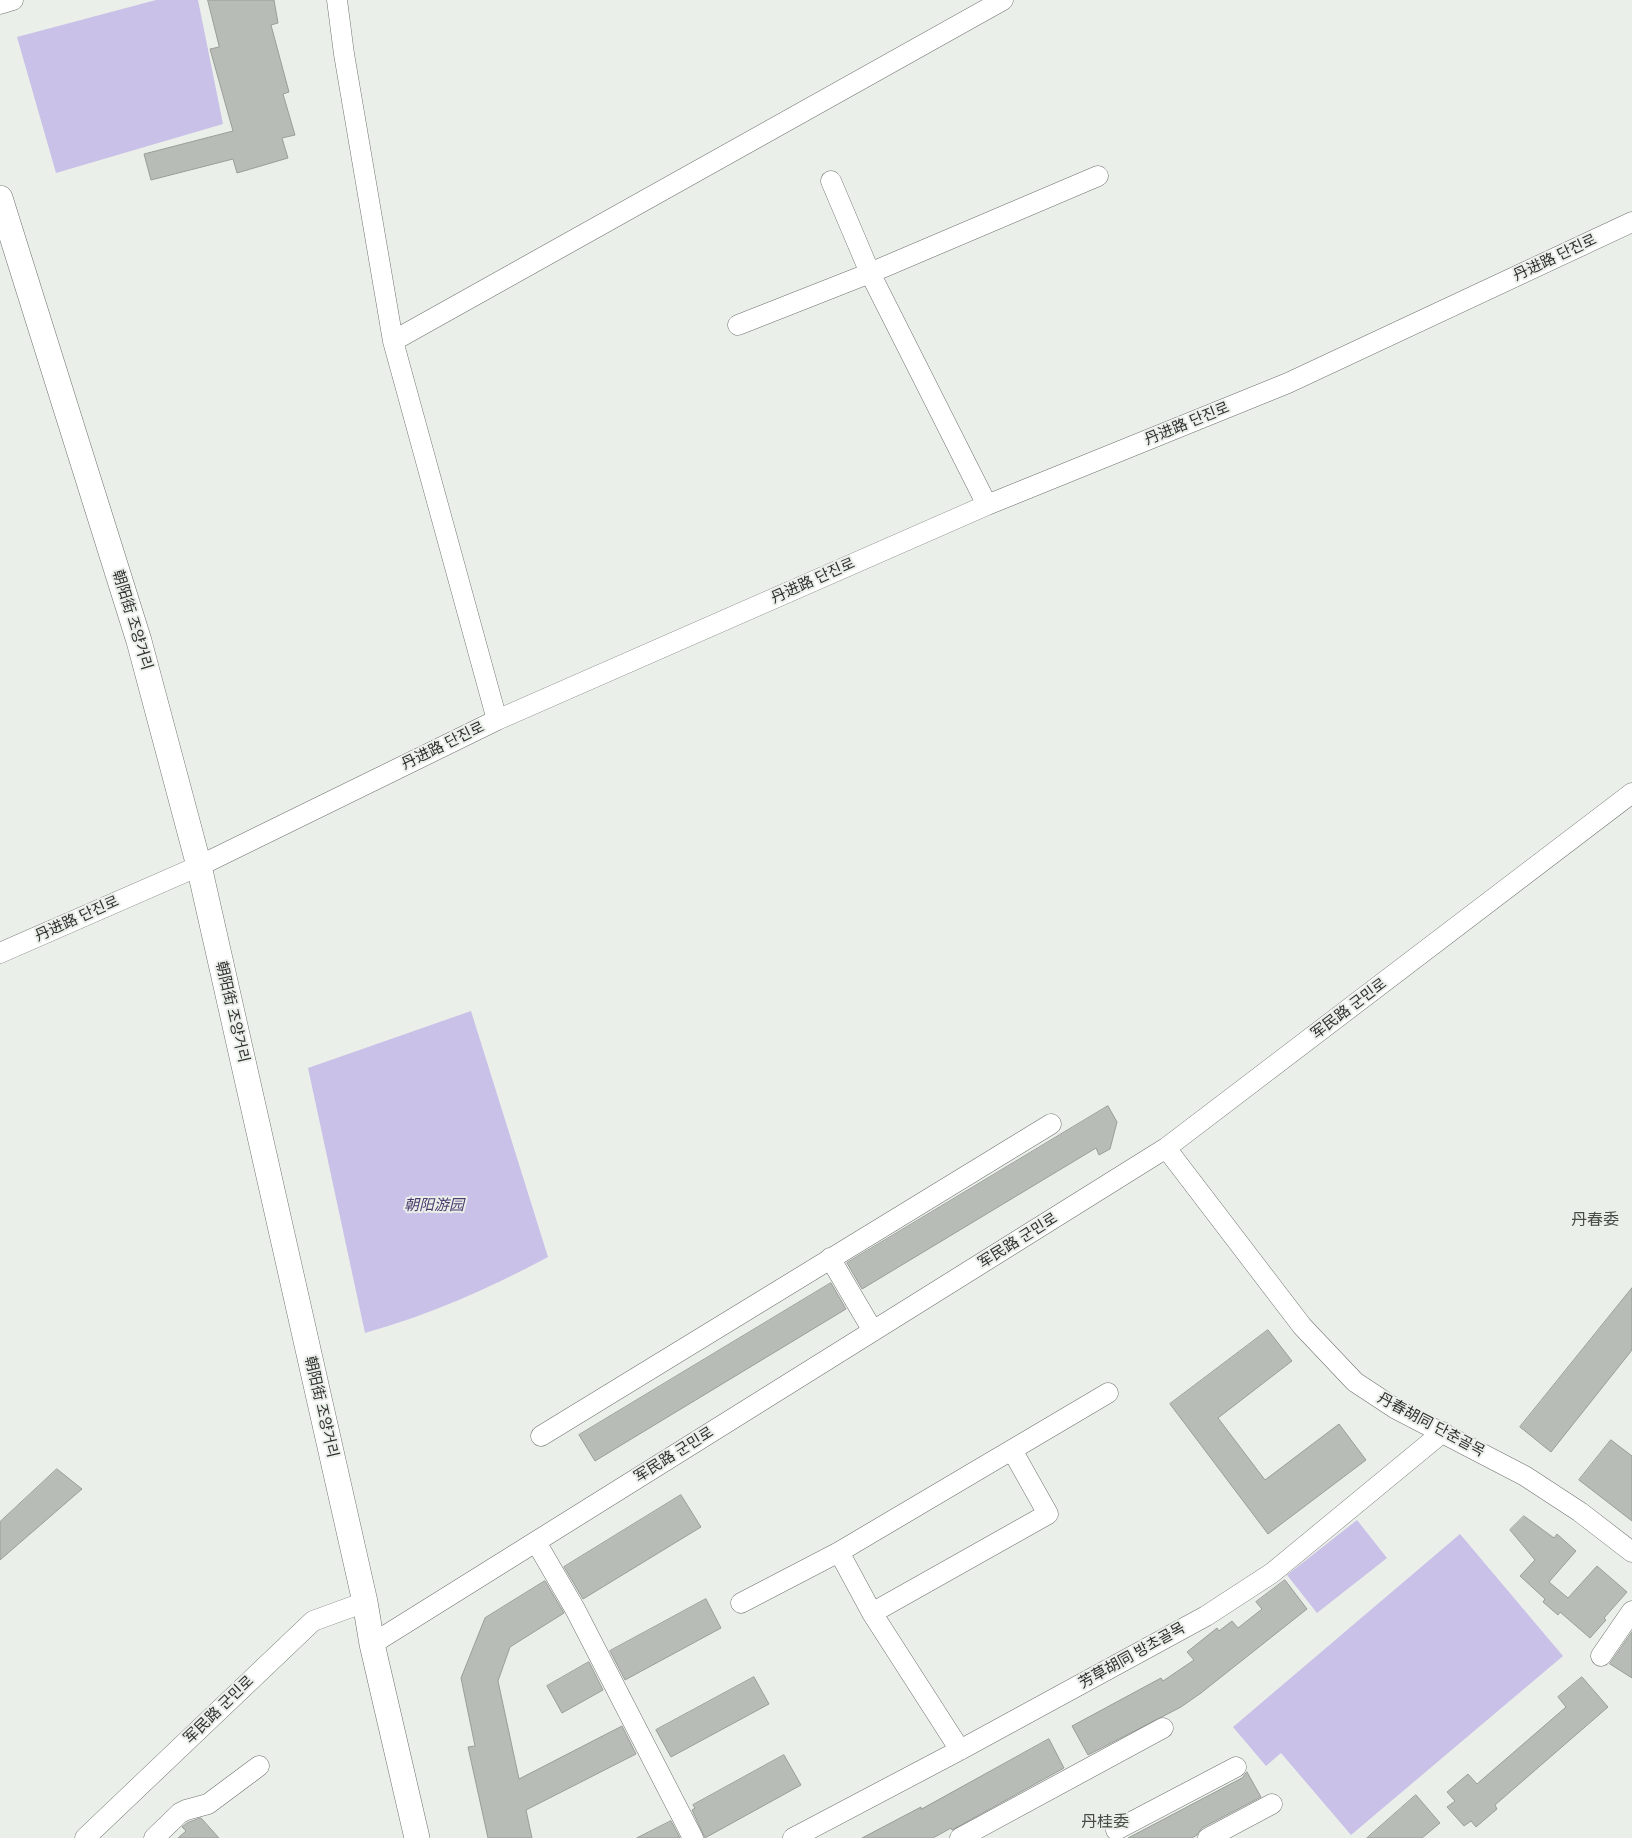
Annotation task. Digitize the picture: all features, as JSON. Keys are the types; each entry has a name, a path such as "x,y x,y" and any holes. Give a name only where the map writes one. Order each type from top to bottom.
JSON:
{"main road":[{"name":"朝阳街 조양거리","path":"0,198 139,641 199,866 366,1602 372,1644 417,1838"}],"street":[{"path":"0,4 13,0"},
{"path":"338,0 344,54 393,340 497,720"},
{"path":"393,340 1003,0"},
{"path":"738,325 870,273 1098,176"},
{"path":"831,181 870,273 987,505"},
{"name":"丹进路 단진로","path":"0,953 199,866 497,720 987,505 1288,383 1632,222"},
{"name":"军民路 군민로","path":"372,1644 1166,1148 1632,793"},
{"path":"541,1436 1050,1124"},
{"name":"丹春胡同 단춘골목","path":"1166,1148 1296,1318 1355,1382 1396,1409 1525,1476 1580,1512 1632,1552"},
{"path":"830,1258 873,1331"},
{"path":"740,1602 840,1552 1108,1393"},
{"name":"芳草胡同 방초골목","path":"793,1838 960,1750 1206,1616 1272,1573 1443,1432"},
{"path":"872,1613 1048,1514 1012,1450"},
{"path":"536,1542 575,1609 693,1838"},
{"path":"840,1552 872,1613 960,1750"},
{"name":"军民路 군민로","path":"85,1838 313,1621 366,1602"},
{"path":"1601,1656 1632,1611"},
{"path":"960,1838 1163,1728"},
{"path":"154,1838 180,1813 208,1804 259,1766"},
{"path":"1116,1830 1236,1767"},
{"path":"1208,1838 1272,1804"}],"green space":[{"path":"156,0 198,0 223,124 56,173 17,37"},
{"name":"朝阳游园","path":"471,1011 548,1257 459,1300 365,1333 308,1068"},
{"path":"1357,1520 1387,1558 1317,1613 1287,1575"},
{"path":"1460,1534 1563,1656 1351,1835 1281,1753 1266,1766 1233,1727"}],"building":[{"path":"208,0 274,0 278,23 271,25 289,92 283,94 295,135 282,138 288,158 237,173 233,159 151,180 144,154 233,131 210,49 219,47"},
{"path":"1108,1106 1117,1122 1110,1149 1099,1155 1096,1148 862,1289 847,1263"},
{"path":"831,1283 846,1309 595,1461 579,1435"},
{"path":"1632,1288 1632,1350 1551,1452 1520,1427"},
{"path":"1268,1330 1292,1361 1218,1418 1265,1480 1339,1424 1366,1460 1268,1534 1170,1404"},
{"path":"1611,1440 1632,1456 1632,1521 1579,1480"},
{"path":"57,1469 82,1489 0,1560 0,1522"},
{"path":"681,1495 701,1527 583,1599 564,1567"},
{"path":"1524,1516 1554,1538 1557,1534 1576,1551 1549,1582 1568,1598 1597,1566 1627,1592 1604,1618 1606,1620 1590,1638 1560,1612 1558,1615 1543,1602 1545,1599 1520,1576 1535,1560 1510,1530"},
{"path":"1285,1580 1307,1609 1181,1707 1088,1755 1072,1726 1161,1678 1163,1681 1194,1660 1187,1652 1217,1628 1219,1631 1232,1621 1238,1628 1262,1609 1256,1602"},
{"path":"545,1581 564,1613 510,1647 498,1681 519,1779 622,1726 636,1754 526,1810 532,1838 488,1838 468,1747 475,1746 461,1678 485,1618"},
{"path":"706,1599 721,1628 625,1680 610,1651"},
{"path":"1632,1632 1632,1678 1610,1664"},
{"path":"589,1662 603,1690 562,1713 547,1686"},
{"path":"754,1677 769,1704 671,1757 656,1730"},
{"path":"1582,1677 1608,1707 1495,1805 1497,1809 1476,1827 1471,1821 1464,1826 1447,1807 1455,1801 1447,1792 1468,1774 1477,1784 1566,1707 1558,1697"},
{"path":"1049,1739 1064,1768 952,1830 951,1828 933,1838 862,1838 921,1807 921,1809"},
{"path":"784,1755 801,1785 705,1838 692,1810 695,1808 693,1805"},
{"path":"1247,1772 1261,1797 1202,1828 1192,1838 1128,1838 1242,1778"},
{"path":"1416,1795 1440,1823 1422,1838 1367,1838"},
{"path":"201,1818 219,1838 178,1838 186,1831 182,1827"},
{"path":"671,1821 680,1838 637,1838"}],"district":[{"name":"丹春委","path":"1595,1220"},
{"name":"丹桂委","path":"1105,1822"}]}
